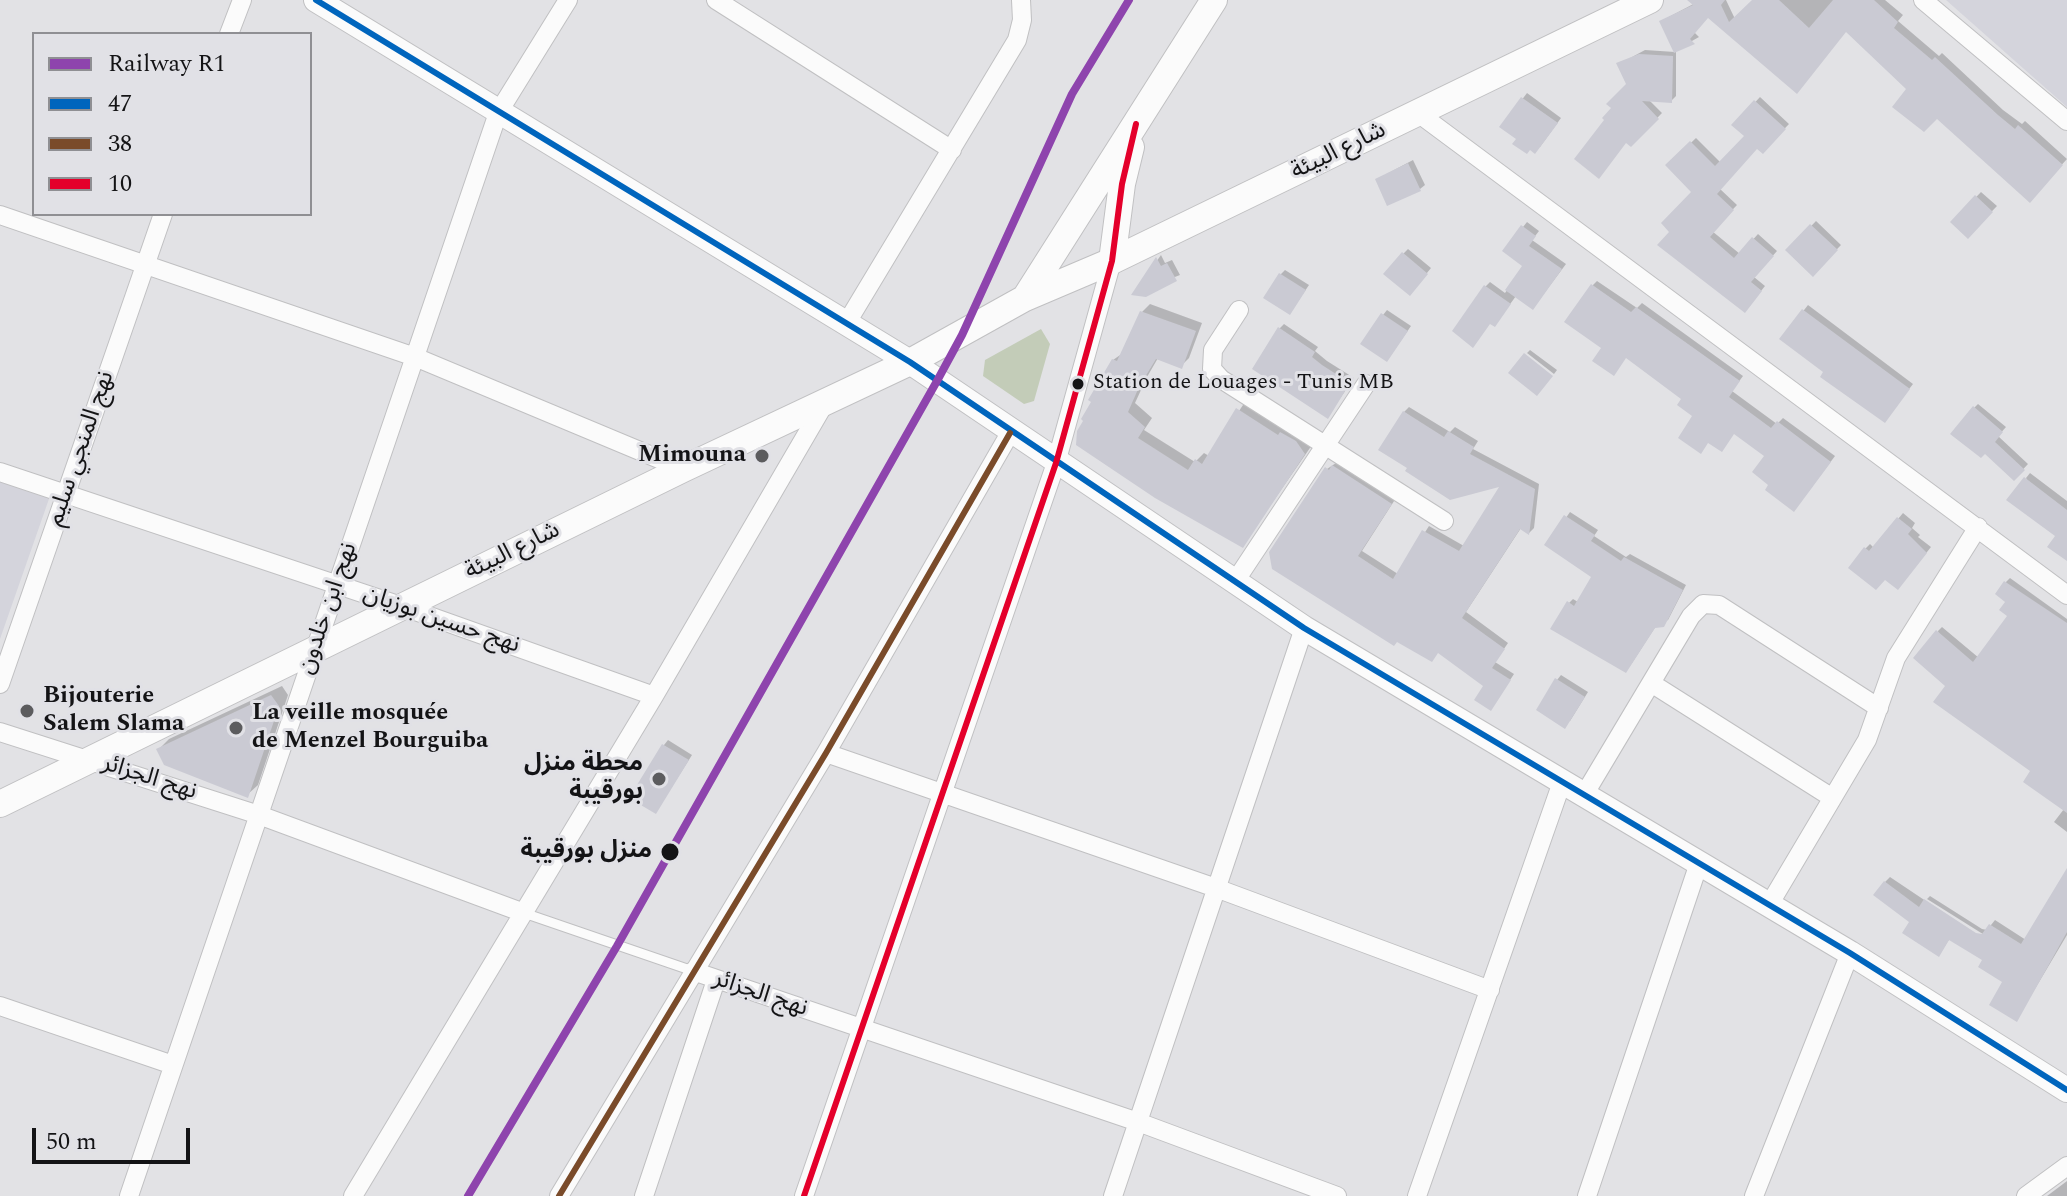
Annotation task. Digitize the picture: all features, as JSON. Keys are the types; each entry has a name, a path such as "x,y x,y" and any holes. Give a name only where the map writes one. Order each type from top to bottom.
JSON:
{"main road":[{"name":"شارع البيئة","path":"1025,298 1214,0"},
{"name":"شارع البيئة","path":"0,804 683,469 910,362 1025,298 1112,261 1650,0"},
{"path":"1112,261 1122,184 1136,124"}],"street":[{"path":"230,32 242,0"},
{"path":"316,0 910,362 1010,433 1304,628 1850,953 2067,1090"},
{"name":"نهج ابن خلدون","path":"129,1196 498,113 568,0"},
{"path":"716,0 952,150"},
{"path":"846,324 1017,40 1022,20 1021,0"},
{"path":"1923,0 2067,121"},
{"path":"1418,113 2067,595"},
{"path":"0,215 415,357 683,469"},
{"name":"نهج المنجي سليم","path":"0,684 162,216"},
{"path":"804,1196 1056,463 1112,261"},
{"path":"1239,310 1213,350 1212,369 1221,379 1444,521"},
{"path":"1234,583 1366,384"},
{"path":"353,1196 654,696 826,401"},
{"path":"559,1196 826,753 1010,433"},
{"name":"نهج حسين بوزيان","path":"0,472 404,607 654,696"},
{"path":"1769,905 1867,740 1896,658 1978,527"},
{"path":"1584,795 1691,616 1703,604 1714,603 1879,708"},
{"path":"1113,1196 1304,628"},
{"path":"1651,683 1831,797"},
{"name":"نهج الجزائر","path":"0,732 259,815 524,913"},
{"path":"826,753 1216,888 1490,990"},
{"path":"1417,1196 1562,782"},
{"path":"1587,1196 1699,863"},
{"path":"1754,1196 1850,953"},
{"name":"نهج الجزائر","path":"693,971 1138,1122 1337,1196"},
{"path":"644,1196 716,980"},
{"path":"0,1006 173,1065"},
{"path":"2026,1196 2067,1166"}],"lane":[{"name":"نهج الجزائر","path":"524,913 693,971"}],"shaded area":[{"path":"1946,0 2067,0 2067,107"},
{"path":"0,480 50,496 0,639"}],"green space":[{"path":"1041,329 1050,344 1034,401 1024,404 983,376 985,360"}],"building":[{"path":"1687,0 1725,0 1721,5 1729,22 1752,0 1779,0 1809,28 1833,0 1874,0 1898,22 1894,28 1932,60 1935,57 1998,115 2015,129 2018,125 2063,165 2030,203 1937,119 1924,132 1892,107 1906,89 1846,32 1797,94 1708,18 1690,39 1695,44 1674,53 1659,21 1693,5"},
{"path":"1639,54 1673,56 1672,103 1642,101 1659,119 1631,147 1626,143 1599,179 1574,159 1611,108 1606,104 1626,84 1616,63"},
{"path":"1521,97 1558,123 1535,154 1530,150 1527,154 1512,144 1516,139 1499,127"},
{"path":"1754,100 1786,129 1763,154 1757,149 1717,194 1734,210 1710,237 1734,258 1752,237 1774,256 1751,282 1762,291 1745,313 1657,245 1669,232 1661,223 1691,192 1665,165 1690,141 1715,166 1744,136 1731,125"},
{"path":"1408,163 1421,191 1387,206 1375,179"},
{"path":"1975,195 1993,212 1968,239 1950,222"},
{"path":"1810,224 1838,250 1813,277 1785,250"},
{"path":"1521,225 1536,236 1529,246 1562,269 1533,310 1505,290 1522,266 1502,251"},
{"path":"1402,252 1428,274 1410,296 1383,274"},
{"path":"1156,257 1161,266 1167,263 1177,281 1146,297 1131,295"},
{"path":"1279,273 1306,290 1290,315 1263,298"},
{"path":"1591,284 1631,312 1636,307 1740,381 1729,397 1771,428 1777,421 1831,462 1794,512 1765,490 1768,485 1752,472 1764,456 1734,434 1722,452 1708,443 1701,454 1678,438 1692,416 1677,405 1681,399 1626,358 1614,376 1592,361 1601,348 1564,322"},
{"path":"1484,285 1511,304 1495,327 1490,324 1473,348 1452,331"},
{"path":"1802,309 1910,389 1885,423 1820,377 1823,372 1779,339"},
{"path":"1140,311 1196,331 1182,369 1156,359 1139,387 1128,412 1145,427 1138,438 1188,470 1195,459 1202,464 1236,408 1278,435 1280,432 1296,441 1305,454 1243,548 1155,498 1076,445 1081,419 1091,402 1088,400 1112,359 1117,361"},
{"path":"1381,313 1408,331 1387,362 1360,344"},
{"path":"1278,327 1315,352 1312,357 1322,365 1350,383 1328,419 1252,369"},
{"path":"1524,353 1553,376 1537,396 1508,373"},
{"path":"1973,406 2003,432 1995,442 2025,470 2014,481 1985,454 1981,458 1950,434"},
{"path":"1403,411 1444,437 1448,431 1474,447 1470,454 1535,489 1529,535 1520,529 1462,618 1505,649 1492,668 1511,680 1491,711 1474,700 1483,686 1438,653 1432,662 1397,642 1394,646 1272,569 1269,552 1325,467 1329,470 1332,465 1392,504 1358,556 1393,579 1422,530 1459,551 1499,487 1450,500 1378,450"},
{"path":"2024,477 2067,510 2067,561 2047,547 2055,536 2006,500"},
{"path":"1564,515 1595,535 1591,541 1621,561 1624,557 1683,590 1664,627 1655,628 1626,673 1550,629 1567,601 1574,606 1591,577 1544,545"},
{"path":"1897,517 1912,529 1908,534 1927,553 1898,590 1885,580 1876,590 1848,568 1864,547 1869,551"},
{"path":"2004,581 2067,623 2067,813 2023,782 2030,771 1933,702 1945,686 1913,658 1936,630 1973,662 2007,616 1999,610 2005,602 1995,594"},
{"path":"1555,678 1585,697 1565,729 1536,710"},
{"name":"La veille mosquée de Menzel Bourguiba","path":"271,695 279,706 248,798 164,765 156,749"},
{"name":"محطة منزل بورقيبة","path":"662,744 689,760 656,814 629,798"},
{"path":"2067,868 2067,932 2017,1022 1989,1005 2002,982 1978,967 1982,960 1949,940 1939,957 1902,933 1909,922 1873,895 1884,881 1919,907 1924,899 1976,933 1982,934 1989,924 2021,944"}],"rail line":[{"name":"R1","path":"468,1196 617,946 937,381 962,335 1072,94 1129,0"}],"transit line":[{"name":"47","path":"316,0 910,362 1304,628 1850,953 2067,1090"},
{"name":"10","path":"804,1196 1056,463 1112,261 1122,184 1136,124"},
{"name":"38","path":"559,1196 826,753 1010,433"}],"place":[{"name":"Station de Louages - Tunis MB","path":"1078,384"},
{"name":"Mimouna","path":"762,456"},
{"name":"Bijouterie Salem Slama","path":"27,711"},
{"name":"La veille mosquée de Menzel Bourguiba","path":"236,728"},
{"name":"محطة منزل بورقيبة","path":"659,779"},
{"name":"منزل بورقيبة","path":"670,852"}]}
